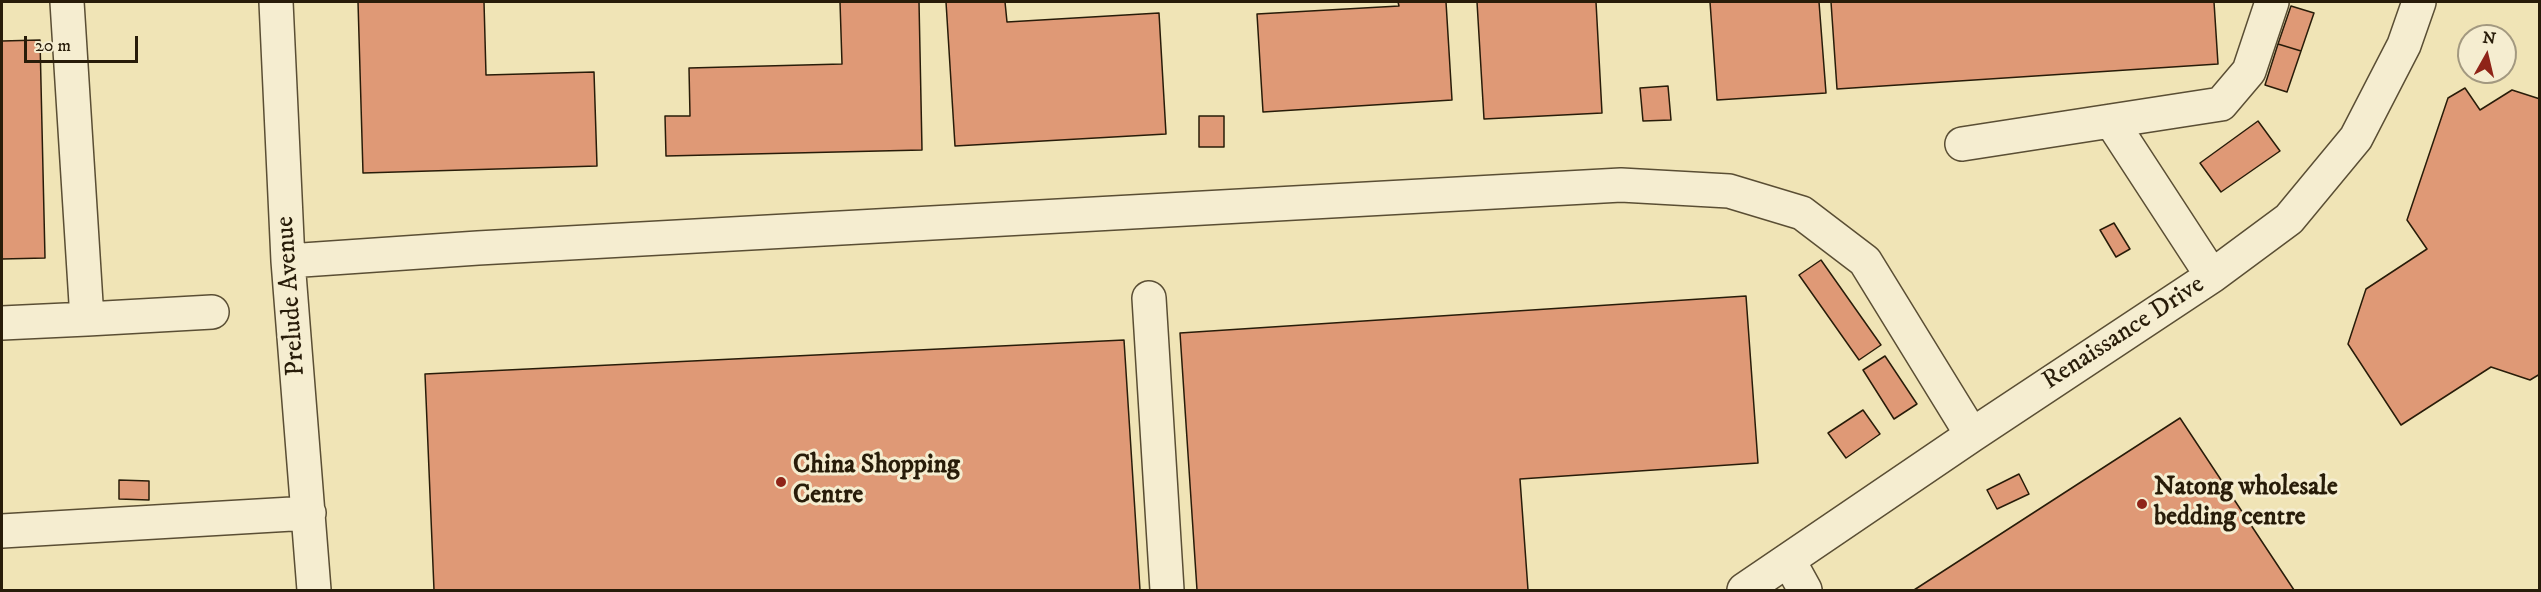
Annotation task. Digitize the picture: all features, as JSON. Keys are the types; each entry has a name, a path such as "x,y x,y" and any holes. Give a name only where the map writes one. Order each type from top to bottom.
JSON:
{"street":[{"path":"67,2 87,319"},
{"name":"Prelude Avenue","path":"276,2 288,261 314,591"},
{"path":"1962,144 2221,104 2249,71 2272,2"},
{"name":"Renaissance Drive","path":"1744,591 1972,435 2212,276 2289,219 2356,138 2404,45 2420,2"},
{"path":"2111,121 2212,276"},
{"path":"288,261 478,248 1621,185 1729,191 1802,213 1865,261 1972,435"},
{"path":"1149,298 1167,591"},
{"path":"2,323 212,312"},
{"path":"2,531 309,513"},
{"path":"1789,561 1805,591"}],"building":[{"path":"358,2 484,2 486,75 594,72 597,166 363,173"},
{"path":"840,2 919,2 922,150 666,156 665,116 690,116 689,68 842,64"},
{"path":"946,2 1005,2 1007,22 1159,13 1166,134 955,146"},
{"path":"1398,2 1446,2 1452,100 1263,112 1257,14 1399,6"},
{"path":"1477,2 1596,2 1602,113 1484,119"},
{"path":"1710,2 1819,2 1826,93 1717,100"},
{"path":"1831,2 2214,2 2218,64 1837,89"},
{"path":"2291,6 2314,13 2301,51 2278,44"},
{"path":"40,40 45,258 2,259 2,41"},
{"path":"2278,44 2301,51 2287,92 2265,85"},
{"path":"1668,86 1671,120 1643,121 1640,88"},
{"path":"2465,88 2480,110 2512,90 2540,99 2540,374 2530,380 2491,367 2401,425 2348,344 2366,289 2427,249 2407,220 2448,98"},
{"path":"1199,116 1224,116 1224,147 1199,147"},
{"path":"2258,121 2280,151 2221,192 2200,163"},
{"path":"2114,223 2130,249 2116,257 2100,230"},
{"path":"1821,260 1881,345 1859,360 1799,275"},
{"path":"1746,296 1758,463 1520,479 1528,590 1197,590 1180,333"},
{"name":"China Shopping Centre","path":"1124,340 1140,590 434,590 425,374"},
{"path":"1885,356 1917,404 1894,419 1863,370"},
{"path":"1863,410 1880,434 1846,458 1828,433"},
{"name":"Natong wholesale bedding centre","path":"2180,418 2294,590 1914,590"},
{"path":"2019,474 2029,494 1997,509 1987,490"},
{"path":"119,480 149,481 149,500 119,499"}],"place":[{"name":"China Shopping Centre","path":"781,482"},
{"name":"Natong wholesale bedding centre","path":"2142,504"}]}
